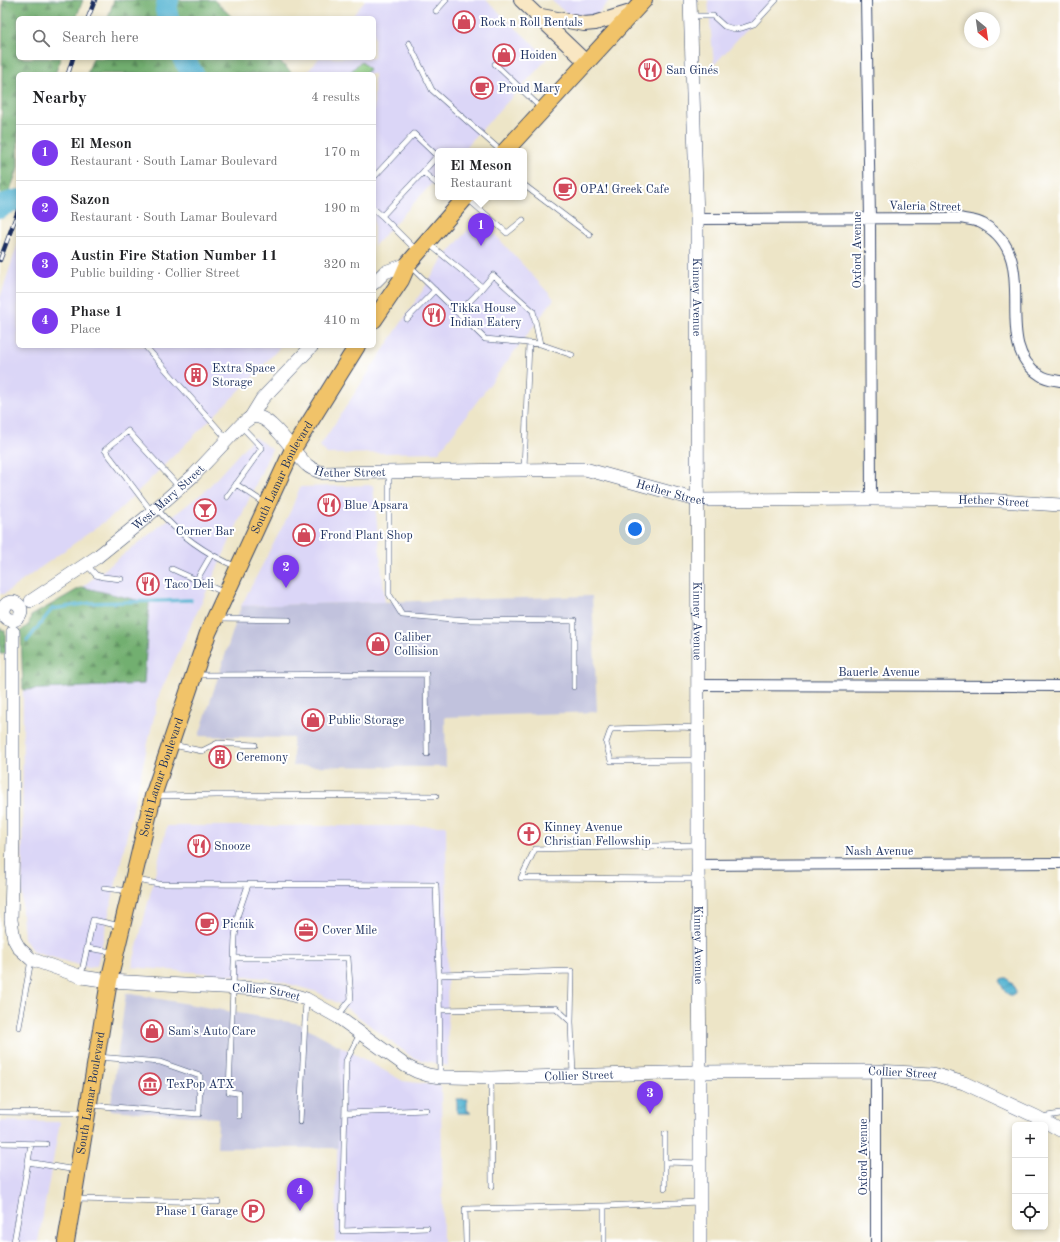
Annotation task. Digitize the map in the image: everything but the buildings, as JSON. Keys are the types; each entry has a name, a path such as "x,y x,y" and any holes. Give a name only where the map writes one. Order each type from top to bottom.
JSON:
{"main road":[{"path":"521,0 587,63"},
{"path":"536,15 584,24 595,23 639,5"},
{"path":"508,148 639,5"},
{"path":"376,317 418,253 460,200"},
{"name":"South Lamar Boulevard","path":"66,1242 110,981 131,885 153,796 208,633 226,593 293,449 356,348"}],"street":[{"name":"Kinney Avenue","path":"690,0 697,219 700,1242"},
{"name":"Oxford Avenue","path":"866,0 870,218 872,499"},
{"name":"Valeria Street","path":"697,219 960,218 982,223 998,235 1008,248 1014,266 1017,345 1027,364 1040,376 1060,381"},
{"path":"376,281 385,272 418,253"},
{"name":"West Mary Street","path":"12,613 103,553 194,475 251,417 262,398 310,348"},
{"path":"251,417 259,416 270,423 293,449"},
{"name":"Hether Street","path":"293,449 307,466 315,471 389,472 585,470 697,500 986,500 1060,505"},
{"path":"12,613 13,836 11,920 14,939 19,948 31,959"},
{"name":"Bauerle Avenue","path":"698,685 1060,686"},
{"name":"Nash Avenue","path":"698,865 1060,863"},
{"name":"Collier Street","path":"31,959 81,976 110,981 232,987 283,992 306,999 338,1017 406,1066 416,1071 440,1077 491,1078 700,1072 876,1071 933,1074 964,1083 1037,1117 1060,1130"},
{"name":"Oxford Avenue","path":"876,1071 876,1242"}],"lane":[{"path":"436,10 446,0"},
{"path":"690,16 713,16 724,26 734,29 742,28 754,24 776,0"},
{"path":"409,43 432,90 498,148"},
{"path":"495,64 543,110"},
{"path":"376,175 414,134 435,154"},
{"path":"382,216 435,158"},
{"path":"423,172 435,182"},
{"path":"527,187 590,235"},
{"path":"462,200 507,233 523,220"},
{"path":"376,211 418,253 482,288"},
{"path":"418,253 435,290 485,339 540,344 572,355"},
{"path":"458,313 493,275 533,311 540,344"},
{"path":"407,319 435,290"},
{"path":"524,470 529,343"},
{"path":"147,348 228,439"},
{"path":"227,497 262,448 241,426"},
{"path":"179,488 128,431 105,450 154,510 173,527 211,555 238,568"},
{"path":"389,472 389,594 402,615 467,620 574,621 574,687"},
{"path":"236,484 267,504"},
{"path":"196,581 211,555"},
{"path":"87,564 96,575 121,579"},
{"path":"172,569 196,581 226,593"},
{"path":"214,620 289,620"},
{"path":"195,675 426,674 428,754"},
{"path":"698,728 681,726 611,729 606,743 611,761 698,760"},
{"path":"170,744 202,751 218,743 255,745"},
{"path":"153,796 436,796"},
{"path":"698,845 535,849 520,878 698,879"},
{"path":"104,888 159,884 436,885 440,1077"},
{"path":"239,1116 239,1092 228,1092 232,987 234,937 238,914 248,885"},
{"path":"81,976 93,920 122,926"},
{"path":"87,948 116,952"},
{"path":"234,958 348,958 351,999 338,1017"},
{"path":"19,1028 31,959"},
{"path":"439,975 572,971 571,1022 574,1076"},
{"path":"300,1122 306,999"},
{"path":"439,1010 556,1008 571,1022"},
{"path":"361,1034 346,1061 342,1231 427,1228"},
{"path":"0,1112 89,1109 199,1114 200,1076 160,1062 97,1057"},
{"path":"491,1078 492,1186"},
{"path":"345,1113 426,1110"},
{"path":"1037,1117 1060,1114"},
{"path":"665,1134 665,1188"},
{"path":"0,1143 46,1144"},
{"path":"14,1242 31,1144"},
{"path":"28,1162 79,1170"},
{"path":"665,1162 700,1163"},
{"path":"74,1199 218,1202"},
{"path":"466,1242 465,1209 700,1202"},
{"path":"604,1206 604,1242"}],"shaded area":[{"path":"365,0 486,0 548,58 465,148 435,148 435,180 376,244 376,72 308,72 317,60 376,60 376,16 353,16"},
{"path":"551,0 610,0 584,29"},
{"path":"708,0 773,0 714,65"},
{"path":"479,217 554,299 439,452 327,454 320,446 444,258"},
{"path":"16,249 16,348 279,348 252,378 115,514 4,594 0,594 0,298"},
{"path":"254,437 272,449 159,695 97,966 89,968 33,952 24,938 22,914 23,690 144,683 149,603 82,587 205,491"},
{"path":"373,485 385,602 241,606 291,510 300,487"},
{"path":"592,596 597,712 445,717 446,767 293,766 293,738 199,736 241,606"},
{"path":"167,826 446,826 448,1066 413,1058 348,1009 317,992 267,978 132,967"},
{"path":"126,993 300,1024 340,1046 338,1148 217,1148 218,1118 110,1110"},
{"path":"340,1046 403,1081 441,1086 443,1242 335,1242"},
{"path":"0,1121 60,1122 38,1242 0,1242"}],"green space":[{"path":"3,0 83,0 77,16 16,16 16,60 60,60 56,72 16,72 16,174 0,216"},
{"path":"114,0 214,0 231,16 109,16"},
{"path":"92,60 278,60 291,72 88,72"},
{"path":"361,61 369,69 367,72 351,72"},
{"path":"82,587 149,603 144,684 23,690 21,631 29,624 31,616"},
{"path":"0,628 5,631 6,654 0,654"}],"water":[{"path":"1007,978 1012,983 1016,992 1014,995 1009,995 1004,989 1000,982 1001,979"},
{"path":"457,1099 467,1099 467,1111 470,1111 470,1113 457,1113"}],"waterway":[{"path":"168,0 166,10 168,16"},
{"path":"184,60 192,72"},
{"path":"0,208 2,205 16,201"},
{"path":"27,641 52,609 90,603 191,600"}],"railway":[{"path":"89,16 95,0"},
{"path":"69,72 72,60"},
{"path":"0,260 16,216"}],"place":[{"name":"Rock n Roll Rentals","path":"464,22"},
{"name":"Hoiden","path":"504,55"},
{"name":"San Ginés","path":"650,70"},
{"name":"Proud Mary","path":"482,88"},
{"name":"OPA! Greek Cafe","path":"565,189"},
{"name":"El Meson","path":"481,246"},
{"name":"Tikka House Indian Eatery","path":"434,315"},
{"name":"Extra Space Storage","path":"196,375"},
{"name":"Blue Apsara","path":"329,505"},
{"name":"Corner Bar","path":"205,510"},
{"name":"Frond Plant Shop","path":"304,535"},
{"name":"Taco Deli","path":"148,584"},
{"name":"Sazon","path":"286,588"},
{"name":"Caliber Collision","path":"378,644"},
{"name":"Public Storage","path":"313,720"},
{"name":"Ceremony","path":"220,757"},
{"name":"Kinney Avenue Christian Fellowship","path":"529,834"},
{"name":"Snooze","path":"199,846"},
{"name":"Picnik","path":"207,924"},
{"name":"Cover Mile","path":"306,930"},
{"name":"Sam's Auto Care","path":"152,1031"},
{"name":"TexPop ATX","path":"150,1084"},
{"name":"Austin Fire Station Number 11","path":"650,1114"},
{"name":"Phase 1 Garage","path":"253,1211"},
{"name":"Phase 1","path":"300,1211"}]}
